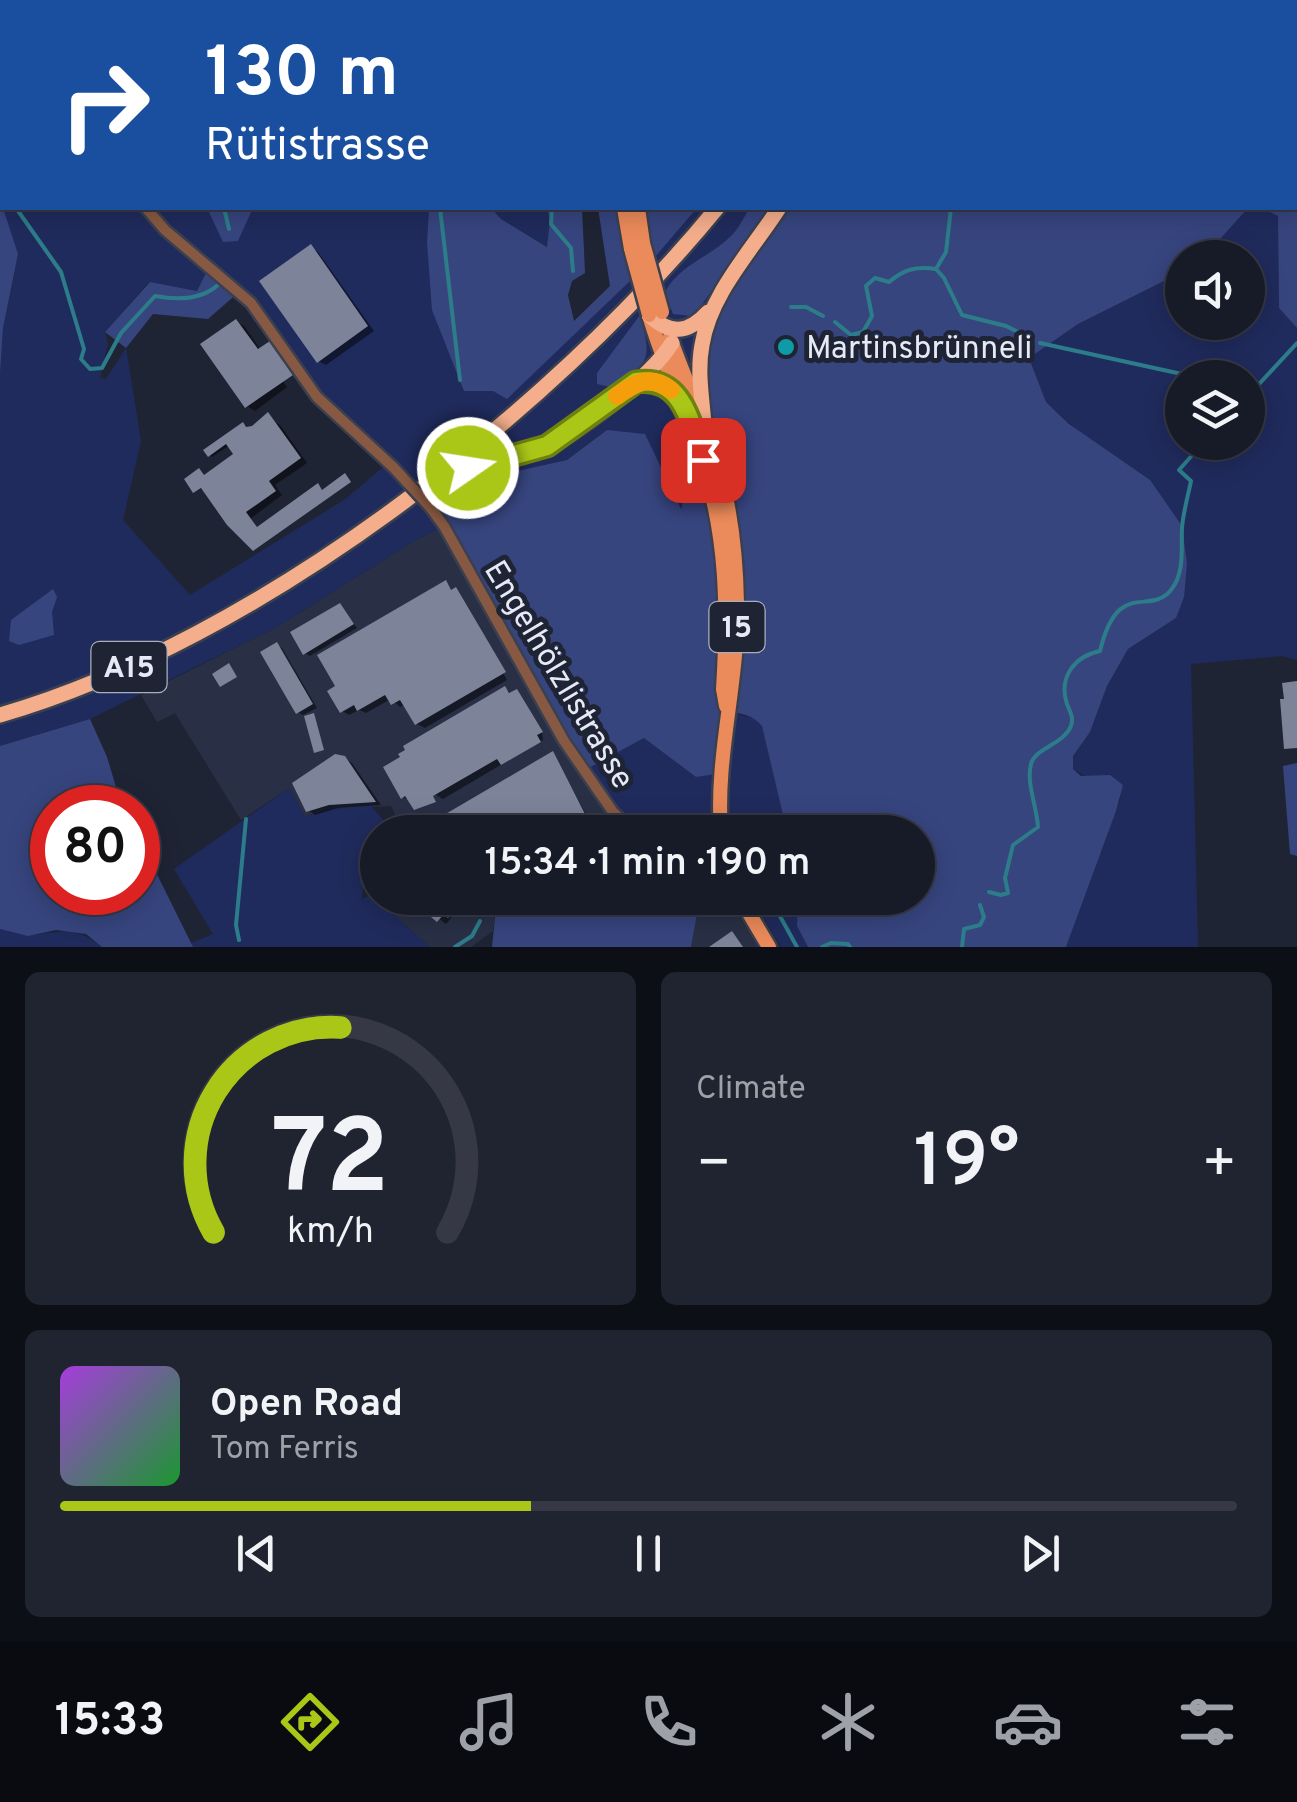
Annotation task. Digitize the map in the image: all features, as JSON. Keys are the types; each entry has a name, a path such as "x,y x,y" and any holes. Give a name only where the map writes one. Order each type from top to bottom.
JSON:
{"highway":[{"name":"A15","path":"0,715 101,680 184,640 311,564 425,484 588,346 715,210"},
{"path":"425,484 547,446 636,382 662,357 659,323 688,329 715,305 779,210"},
{"path":"704,424 701,348 715,305"},
{"path":"636,382 656,380 678,396"}],"main road":[{"name":"15","path":"625,210 659,323 704,424 727,500 736,576 734,689 726,712"},
{"name":"15","path":"637,246 638,210"},
{"name":"15","path":"659,323 662,357 703,460 719,522 726,578 721,815"},
{"path":"750,915 768,947"}],"street":[{"name":"Engelhölzlistrasse","path":"148,210 165,230 251,303 317,397 430,506 564,741 616,815"}],"shaded area":[{"path":"0,210 209,210 238,241 252,210 429,210 427,242 464,391 493,391 629,281 618,210 645,210 654,257 695,210 778,210 704,424 681,511 607,430 567,460 499,475 444,526 277,627 90,719 0,746 0,374 3,328 18,255","holes":["209,268 268,326 317,397 388,463 344,500 190,595 123,520 141,441 126,348 106,379 100,378 108,344 105,332 149,282 197,291"]},
{"path":"0,210 4,210 18,254 3,328 0,374"},
{"path":"208,210 252,210 238,241 223,242"},
{"path":"429,210 493,210 547,247 548,210 582,210 585,273 572,281 568,295 574,321 610,286 598,210 618,210 630,281 507,399 493,391 464,391 432,310"},
{"path":"493,210 548,210 548,247"},
{"path":"645,210 695,210 654,258"},
{"path":"749,210 768,210 696,313 673,314 665,292 671,282 737,229"},
{"path":"778,210 1246,210 1219,240 1165,240 1165,280 1078,324 1029,358 1046,402 1069,424 1150,480 1182,526 1187,563 1184,597 1176,618 1128,649 1107,686 1090,732 1073,756 1073,769 1081,776 1110,775 1123,785 1066,947 808,947 797,926 797,915 935,915 935,815 783,815 762,726 751,717 727,712 722,773 696,777 644,738 583,771 444,526 438,499 499,475 567,460 607,430 645,434 681,509 704,424 704,335"},
{"path":"1246,210 1265,210 1278,216 1279,308 1297,328 1297,660 1282,656 1191,664 1198,947 1066,947 1121,797 1073,769 1073,756 1090,732 1107,686 1128,649 1176,618 1187,563 1182,526 1046,402 1029,358 1078,324 1165,280 1165,340 1265,340 1265,240 1219,240"},
{"path":"1265,210 1297,210 1297,328 1279,308 1278,216"},
{"path":"209,267 240,291 208,319 153,314 126,348 105,332 150,282 197,291"},
{"path":"640,315 647,351 641,365 610,387 597,384 597,373"},
{"path":"444,526 621,815 395,815 391,806 330,809 305,817 289,788 241,820 175,713 157,722 141,695 277,627"},
{"path":"53,589 57,597 52,612 54,635 19,645 9,641 11,620"},
{"path":"726,712 755,718 762,725 783,815 618,815 583,771 644,738 696,777"},
{"path":"90,719 115,785 30,785 30,915 160,915 160,880 193,947 102,947 86,934 56,930 28,936 0,929 0,746"},
{"path":"1297,763 1297,856 1290,854 1283,766"},
{"path":"289,788 305,817 330,809 371,806 379,815 360,815 360,915 394,915 430,947 193,947 191,943 213,934 174,869"},
{"path":"394,915 495,915 493,931 471,947 430,947"},
{"path":"495,915 697,915 691,947 492,947"},
{"path":"697,915 738,915 758,947 691,947"},
{"path":"762,915 797,915 797,926 808,947 781,947"},
{"path":"0,929 28,935 76,933 102,947 0,947"}],"building":[{"path":"311,244 368,326 317,363 259,281"},
{"path":"236,319 258,349 270,341 293,375 245,408 200,344"},
{"path":"268,412 301,458 269,481 276,491 246,512 257,527 318,483 322,490 345,473 351,482 253,551 227,525 201,488 193,493 184,479 199,468 204,475 233,454 226,444 208,457 203,450 243,422 246,427 252,426"},
{"path":"446,580 451,590 456,587 506,672 415,725 400,700 391,705 385,695 357,711 354,705 340,713 327,691 335,686 317,655"},
{"path":"340,603 354,624 303,655 290,632"},
{"path":"277,642 313,704 296,714 260,652"},
{"path":"229,663 237,677 220,687 212,674"},
{"path":"1297,681 1297,748 1284,749 1282,683"},
{"path":"505,686 509,693 517,689 543,732 537,735 541,742 501,765 497,759 433,796 436,802 414,810 405,796 401,799 383,767 400,757 403,746"},
{"path":"314,713 324,750 314,753 304,716"},
{"path":"553,751 585,814 583,815 444,815"},
{"path":"335,754 345,756 376,802 329,805 306,812 292,783"},
{"path":"732,931 743,947 709,947"}],"waterway":[{"path":"17,210 61,272 84,349 81,359 90,369 102,368 121,333 155,296 188,298 219,284"},
{"path":"224,210 229,229"},
{"path":"440,210 460,380"},
{"path":"552,210 551,224 571,248 573,271"},
{"path":"936,269 946,252 951,210"},
{"path":"835,322 851,335 863,332 872,316 866,286 875,278 889,282 905,271 929,268 936,269 944,278 962,315 1006,326 1028,337"},
{"path":"791,307 806,307 823,316"},
{"path":"1040,343 1165,370"},
{"path":"1265,378 1297,343"},
{"path":"989,892 1008,893 1005,878 1013,845 1038,827 1031,764 1071,726 1065,694 1071,669 1083,658 1100,651 1107,628 1125,606 1162,597 1175,583 1191,481 1179,470 1188,460"},
{"path":"239,940 236,925 246,819"},
{"path":"962,947 964,929 980,925 984,917 980,905"},
{"path":"779,915 797,947"},
{"path":"455,947 472,936 480,921"},
{"path":"822,947 831,943 850,947"}],"slow traffic":[{"path":"617,396 636,382 648,380 671,390"}],"place":[{"name":"Martinsbrünneli","path":"786,347"}],"route":[{"path":"468,468 547,446 636,382 652,380 678,396 703,460"}]}
